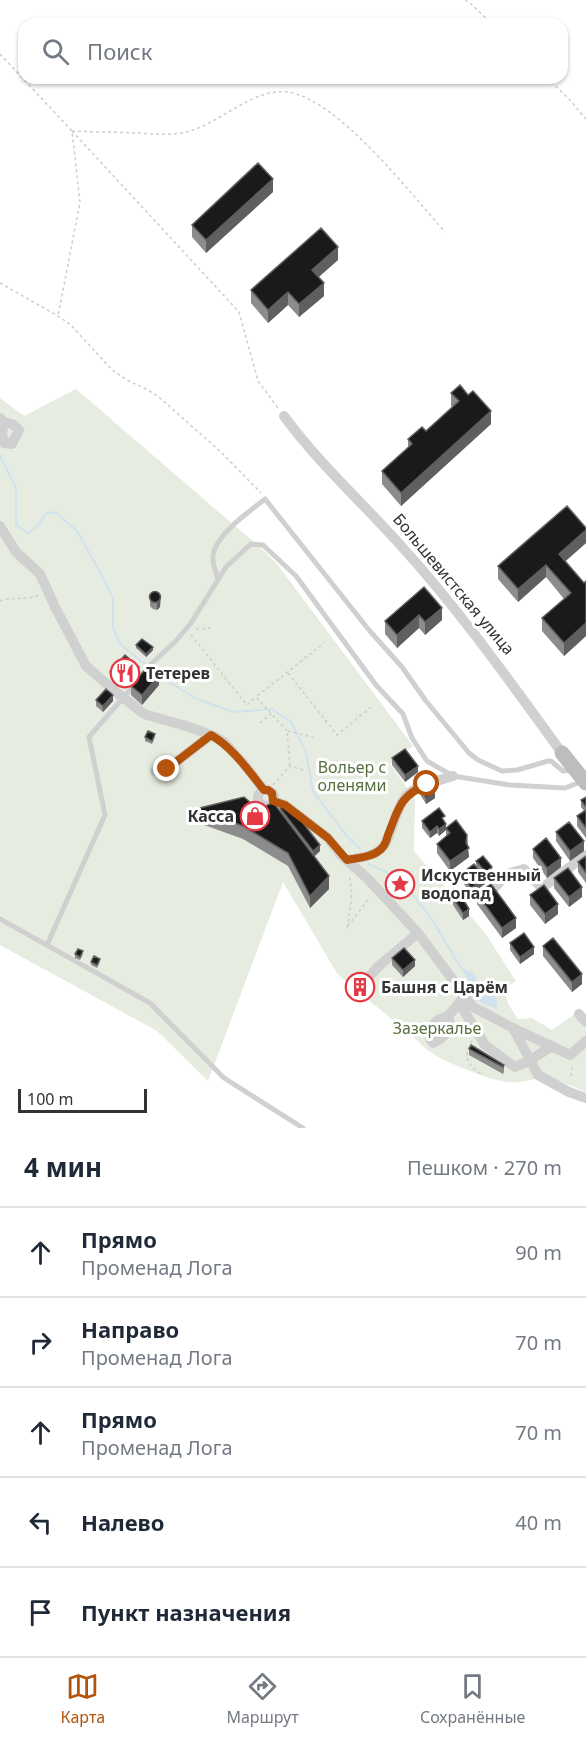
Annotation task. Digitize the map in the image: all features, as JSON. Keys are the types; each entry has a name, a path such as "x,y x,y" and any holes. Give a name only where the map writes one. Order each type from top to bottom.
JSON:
{"street":[{"name":"Большевистская улица","path":"284,416 302,441 405,549 485,647 582,778"},
{"path":"0,526 16,552 40,574 86,666 144,714 186,726 224,742 266,790 258,796 260,804 267,806 273,801 285,805 328,838 418,933 473,1008 570,1055 586,1041"},
{"path":"155,771 167,769 211,735"},
{"path":"347,860 371,855 383,847 398,811 406,796 412,791 453,776"},
{"path":"495,888 507,874 524,869 542,888 586,855"},
{"path":"364,982 380,965 418,933"},
{"path":"448,1016 465,996"},
{"path":"465,996 464,1011 485,1045 514,1067 529,1061 552,1046"},
{"path":"513,1028 537,1075 586,1098"}],"lane":[{"path":"218,579 213,562 213,552 221,538 265,499 469,753 502,771 517,770 551,761 563,771 582,778"},
{"path":"47,945 105,816 89,737 124,699 152,663 176,642 226,567 251,544 263,545 296,576 376,685 403,714 412,738 427,761 453,776 510,785 565,789 582,778"},
{"path":"0,919 150,1003 224,1078 303,1128"}],"path":[{"path":"465,0 486,18"},
{"path":"0,54 18,73"},
{"path":"28,84 239,312 258,381 284,416"},
{"path":"554,84 586,119"},
{"path":"72,131 168,134 191,131 266,94 286,92 306,98 330,112 366,143 445,232"},
{"path":"58,316 80,202 72,131"},
{"path":"0,283 71,325 112,370 154,394 177,413 221,452 265,499"},
{"path":"0,601 8,598 32,599 48,591"},
{"path":"186,630 213,628"},
{"path":"186,630 247,705 324,643"},
{"path":"288,672 338,735 371,707"},
{"path":"256,697 287,731 313,737"},
{"path":"260,723 271,714"},
{"path":"266,790 290,766 287,731"},
{"path":"290,766 306,771"},
{"path":"347,860 346,865 351,884 351,907 347,928 376,889"},
{"path":"473,1026 473,1040 468,1049 467,1059 472,1068 483,1075"},
{"path":"570,1055 571,1076"}],"green space":[{"path":"76,389 277,564 413,746 390,764 415,799 414,851 485,933 516,981 504,989 508,1004 518,1019 532,1018 552,1030 579,1011 586,1018 586,1092 545,1075 522,1082 492,1079 432,1053 338,975 283,882 208,1081 157,1031 0,945 0,398 24,416"}],"water":[{"path":"461,968 474,973 479,983 474,989"},
{"path":"479,988 493,989 496,993 497,1009 477,999 475,992"}],"building":[{"path":"258,163 273,179 206,240 192,225"},
{"path":"321,228 338,247 312,270 324,283 299,304 288,292 268,310 251,290"},
{"path":"460,385 468,395 473,391 491,411 401,493 382,471 412,444 408,439 422,427 426,431 459,401 451,393"},
{"path":"567,506 586,530 559,554 584,583 586,581 586,623 564,643 542,618 571,593 546,565 518,589 498,566"},
{"path":"424,587 442,608 425,622 419,615 397,635 385,621"},
{"path":"155,591 161,597 155,603 149,597"},
{"path":"142,639 153,647 146,654 136,645"},
{"name":"Тетерев","path":"125,655 139,667 124,684 110,672"},
{"path":"148,666 159,675 142,695 131,686"},
{"path":"106,689 113,695 103,706 96,700"},
{"path":"148,731 155,734 152,741 145,737"},
{"path":"405,749 418,766 405,775 392,758"},
{"path":"430,784 435,791 426,798 421,790"},
{"path":"244,797 259,810 273,802 329,876 310,896 288,853 243,826 196,809"},
{"path":"586,797 586,805 585,806 581,800"},
{"path":"289,805 320,845 313,851 280,808"},
{"path":"439,808 445,816 442,818 446,824 439,829 437,826 430,832 422,821"},
{"path":"586,810 586,828 577,816"},
{"path":"456,820 467,835 466,843 469,848 450,861 437,844 450,833 446,828"},
{"path":"569,822 584,841 570,851 556,832"},
{"path":"546,838 561,858 547,868 533,849"},
{"path":"483,856 492,867 486,872 476,861"},
{"path":"586,856 586,873 578,862"},
{"path":"474,864 485,878 471,888 461,874"},
{"path":"568,868 582,887 569,897 554,878"},
{"path":"491,884 516,918 502,928 477,894"},
{"path":"544,885 558,904 545,914 530,895"},
{"path":"460,894 469,909 463,913 453,898"},
{"path":"524,933 534,947 520,957 510,943"},
{"path":"553,938 582,974 572,982 543,946"},
{"path":"404,948 415,960 403,970 392,958"},
{"path":"78,949 83,951 80,957 75,954"},
{"path":"94,956 100,959 97,965 91,962"},
{"path":"361,979 366,985 360,990 355,983"},
{"path":"471,1045 504,1065 503,1067 469,1049"}],"waterway":[{"path":"0,456 16,488 16,525 28,533 46,514 55,512 77,531 113,598 113,628 120,644 146,665"},
{"path":"153,671 197,699 233,712 272,709 291,722 306,752 313,791 345,834 360,849"},
{"path":"368,864 394,877 414,896 461,968"}],"place":[{"name":"Тетерев","path":"125,673"},
{"name":"Касса","path":"255,816"},
{"name":"Искуственный водопад","path":"400,884"},
{"name":"Башня с Царём","path":"360,987"}],"route":[{"path":"167,769 211,735 224,742 264,790 272,793 273,801 285,805 328,838 347,860 371,855 383,847 406,796 427,784"}],"park label":[{"name":"Вольер с оленями","path":"352,776"},
{"name":"Зазеркалье","path":"437,1028"}]}
